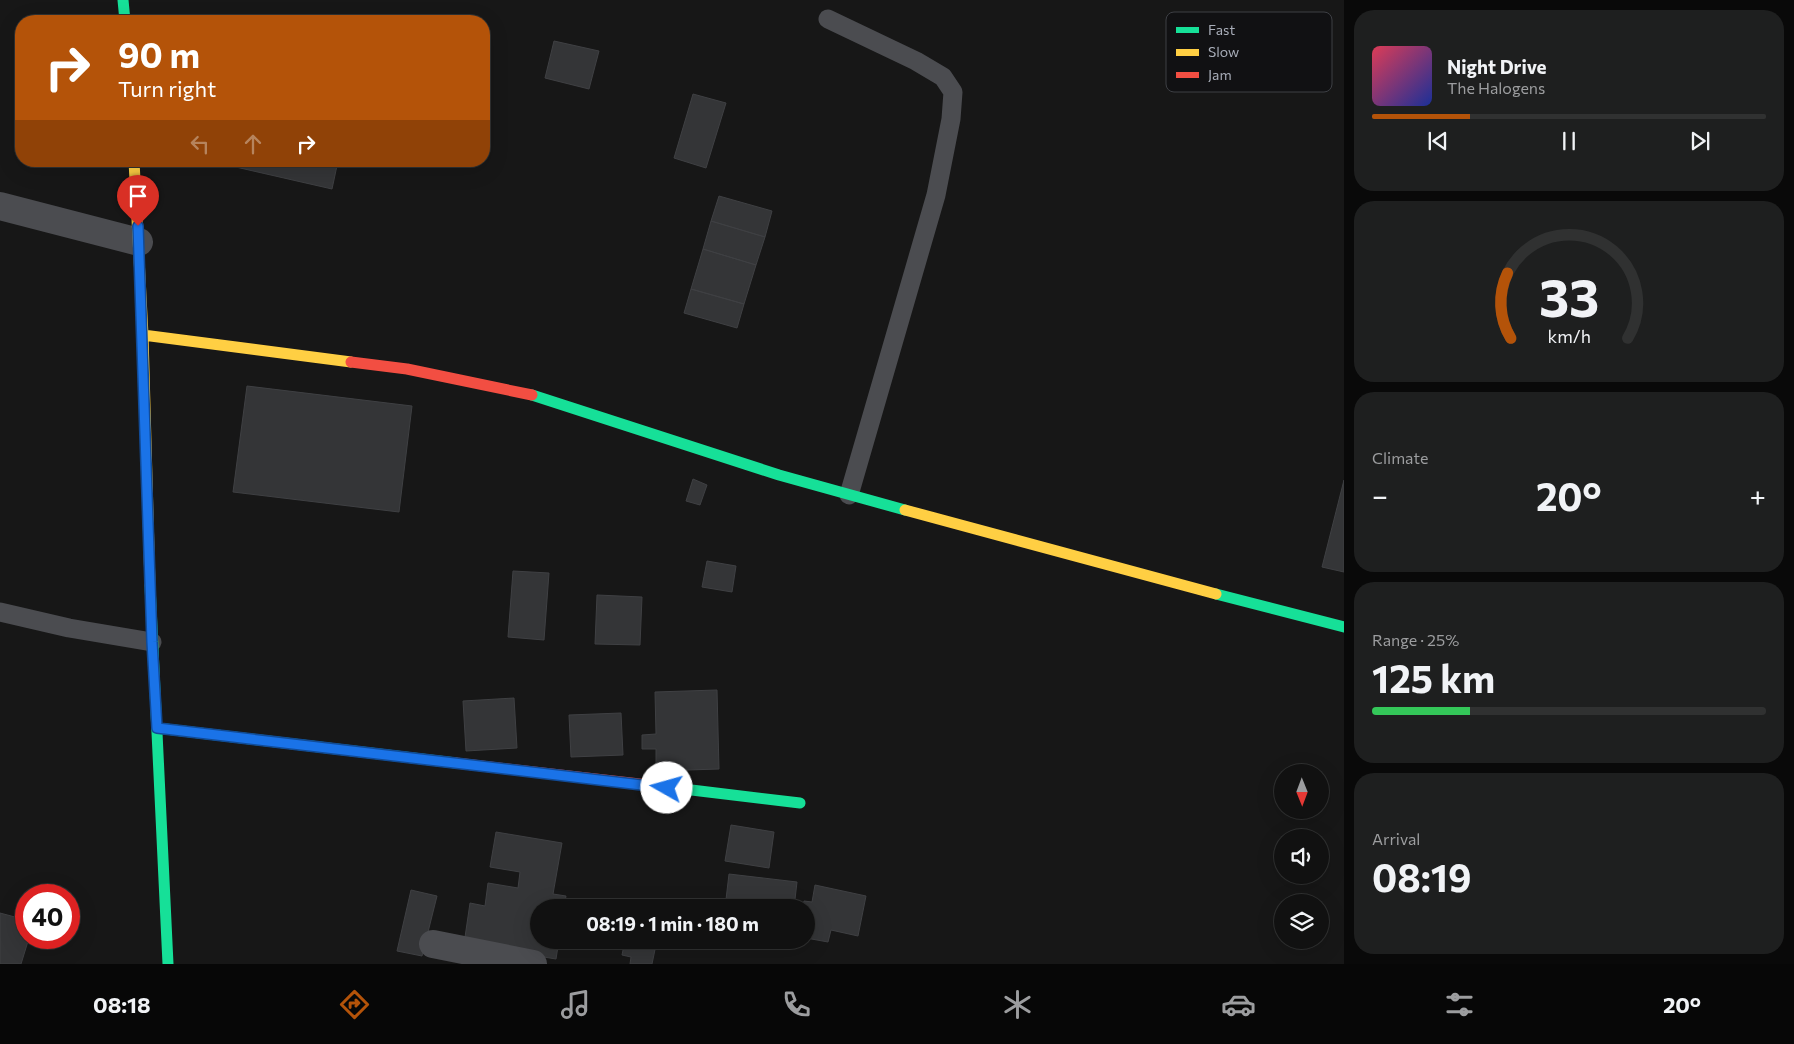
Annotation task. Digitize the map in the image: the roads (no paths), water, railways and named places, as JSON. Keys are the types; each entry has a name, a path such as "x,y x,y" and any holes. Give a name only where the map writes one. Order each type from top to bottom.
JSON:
{"main road":[{"path":"124,0 125,15"},
{"path":"134,167 143,335 152,642 168,964"},
{"path":"143,335 407,369 524,392 779,475 1282,612 1344,627"},
{"path":"157,728 800,803"}],"street":[{"path":"0,206 139,242"},
{"path":"433,944 534,964"}],"lane":[{"path":"828,19 916,61 943,77 953,92 951,119 936,195 850,495"},
{"path":"0,612 69,628 152,642"}]}
